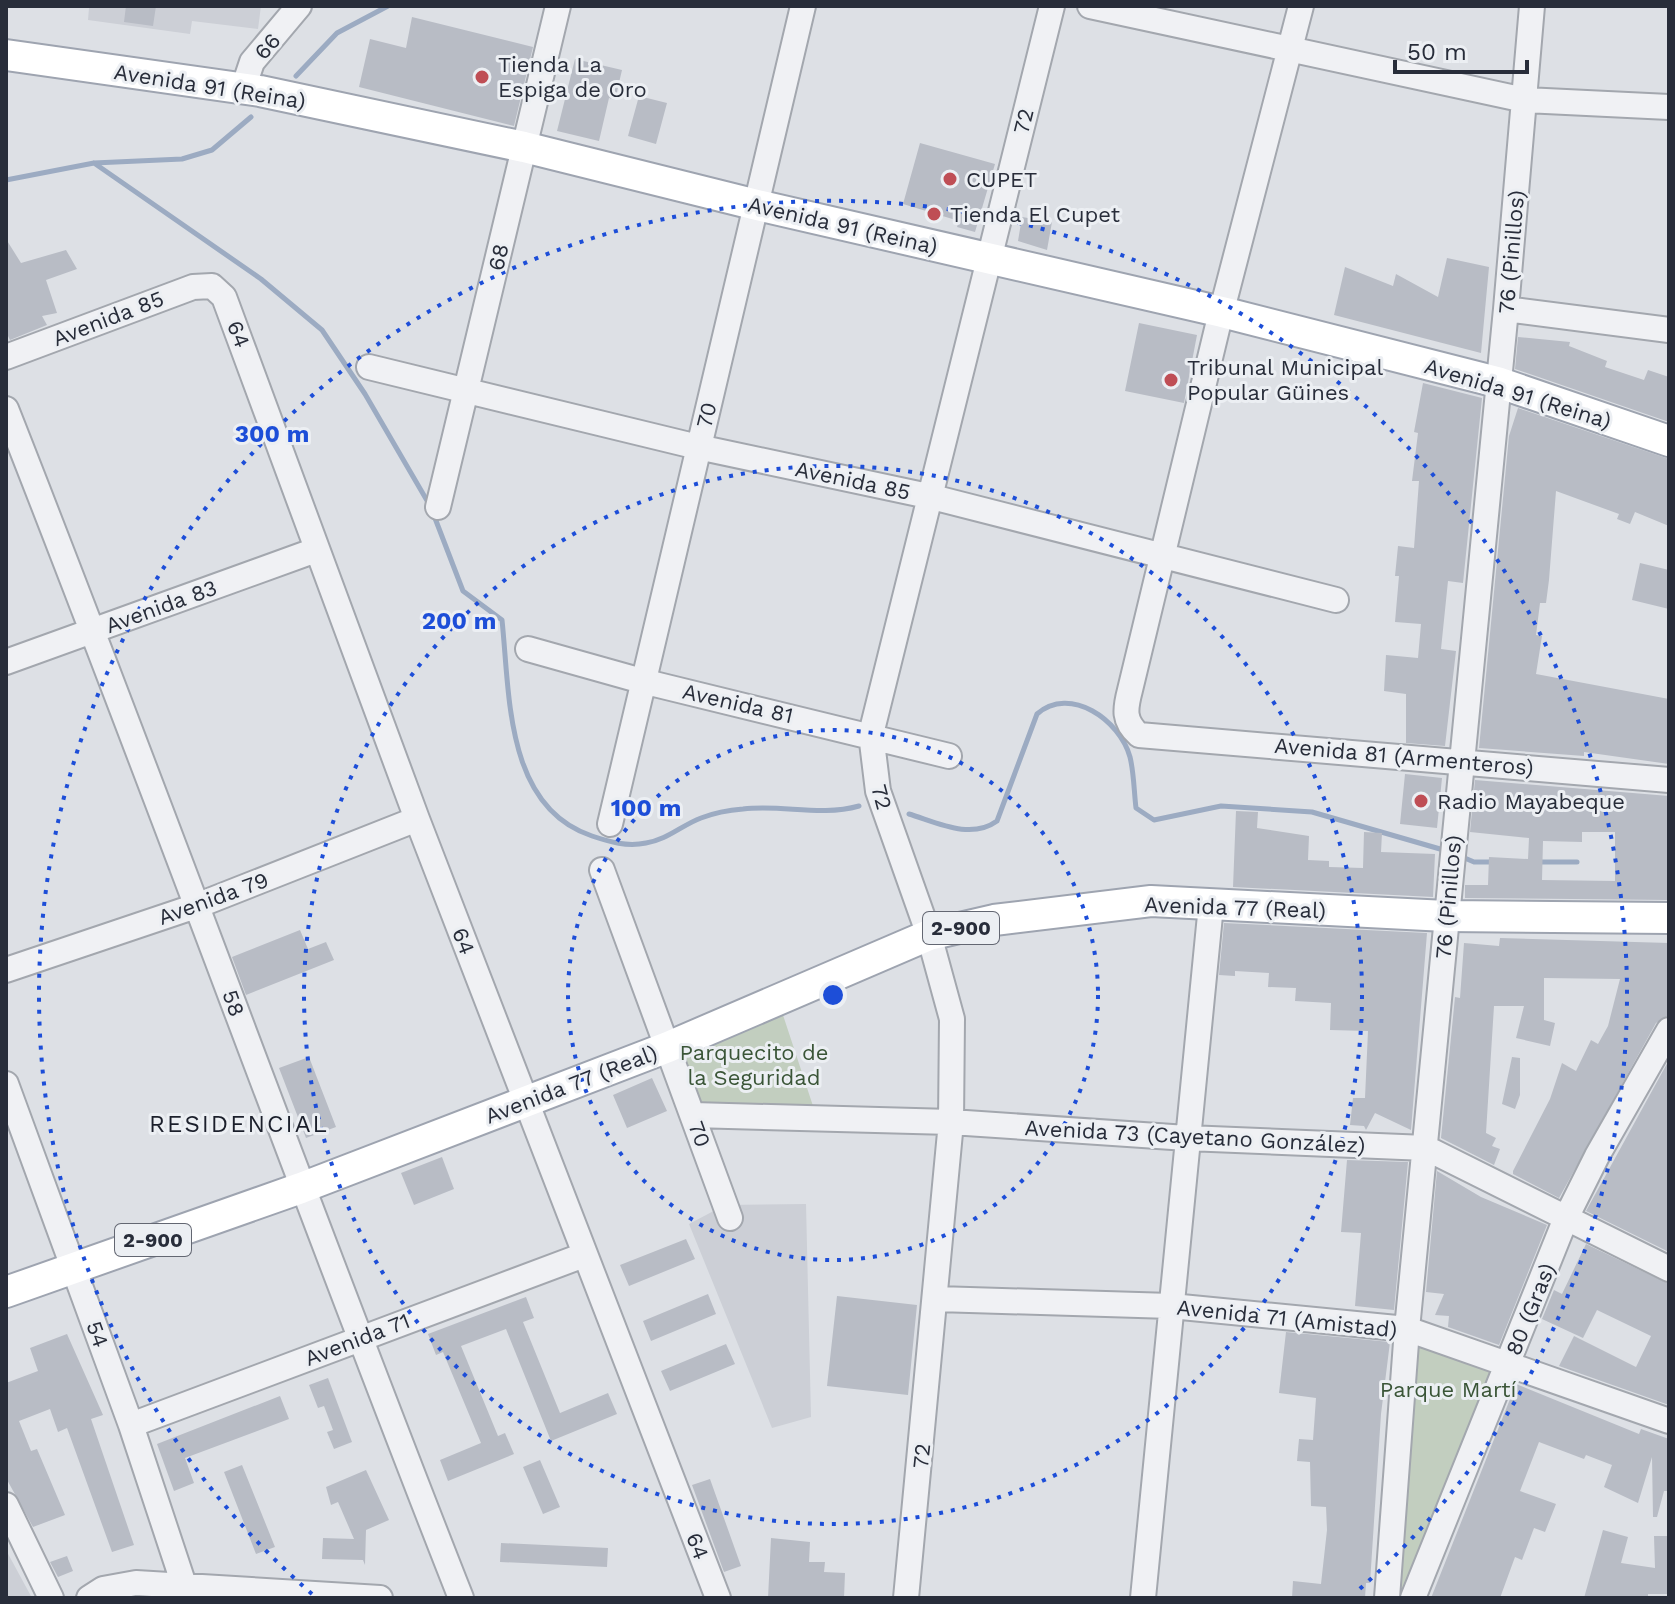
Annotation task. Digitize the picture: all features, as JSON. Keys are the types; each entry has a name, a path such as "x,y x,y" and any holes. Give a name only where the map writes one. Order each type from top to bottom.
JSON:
{"main road":[{"name":"Avenida 91 (Reina)","path":"6,55 252,90 524,147 757,205 1222,312 1497,382 1669,441"},
{"name":"Avenida 77 (Real)","path":"6,1292 301,1188 668,1047 929,935 994,920 1151,901 1446,916 1669,918"}],"street":[{"name":"66","path":"252,90 252,62 299,6"},
{"name":"68","path":"438,507 558,6"},
{"name":"70","path":"610,824 803,6"},
{"name":"72","path":"906,1598 937,1299 951,1122 952,1019 929,935 878,791 871,734 1052,6"},
{"path":"1090,6 1525,100 1669,107"},
{"path":"1163,554 1222,312 1292,52 1301,6"},
{"name":"76 (Pinillos)","path":"1387,1598 1407,1329 1506,309 1532,6"},
{"name":"Avenida 85","path":"6,357 193,287 212,286"},
{"name":"64","path":"212,286 224,297 248,356 316,550 417,819 718,1598"},
{"path":"1506,309 1669,330"},
{"name":"Avenida 85","path":"369,367 698,447 928,496 1336,600"},
{"name":"58","path":"6,409 199,905 358,1338 461,1598"},
{"name":"Avenida 83","path":"6,662 316,550"},
{"name":"Avenida 81 (Armenteros)","path":"1163,554 1125,709 1128,726 1139,735 1669,780"},
{"name":"Avenida 81","path":"528,649 642,681 871,734 949,756"},
{"name":"Avenida 79","path":"6,970 199,905 417,819"},
{"name":"70","path":"602,870 730,1218"},
{"path":"1143,1598 1211,905"},
{"name":"80 (Gras)","path":"1413,1598 1566,1218 1597,1156 1669,1030"},
{"name":"54","path":"6,1084 131,1425 184,1585"},
{"name":"Avenida 73 (Cayetano González)","path":"693,1115 951,1122 1187,1138 1426,1148 1669,1269"},
{"name":"Avenida 71","path":"131,1425 584,1255"},
{"name":"Avenida 71 (Amistad)","path":"937,1299 1171,1306 1407,1329 1669,1421"},
{"path":"6,1505 51,1598"},
{"path":"89,1598 103,1589 136,1583 380,1598"}],"shaded area":[{"path":"70,6 261,6 258,29 192,21 190,34 88,20 89,8"},
{"path":"806,1204 811,1417 772,1428 689,1224 725,1205"},
{"path":"6,1550 32,1598 6,1598"}],"green space":[{"name":"Parquecito de la Seguridad","path":"781,1009 813,1106 699,1109 682,1048"},
{"name":"Parque Martí","path":"1419,1344 1492,1368 1405,1598 1393,1598"}],"building":[{"path":"126,6 156,6 153,26 124,22"},
{"name":"Tienda La Espiga de Oro","path":"412,17 533,47 514,126 359,87 370,39 406,48"},
{"path":"575,59 622,70 615,100 609,98 599,141 557,131"},
{"path":"639,96 667,103 656,144 628,136"},
{"name":"CUPET","path":"920,143 995,164 975,232 957,227 959,221 903,204"},
{"path":"1022,217 1052,222 1047,250 1018,241"},
{"path":"6,239 21,263 66,250 77,269 46,280 57,313 42,316 47,325 10,340 6,332"},
{"path":"1447,258 1489,267 1481,353 1334,315 1345,267 1393,286 1396,274 1438,297"},
{"path":"1139,323 1197,335 1184,403 1125,391"},
{"path":"1518,337 1570,342 1569,346 1607,361 1605,367 1644,380 1648,370 1669,377 1669,422 1515,369"},
{"path":"1423,383 1482,398 1463,583 1448,581 1441,649 1456,651 1445,746 1406,743 1406,694 1384,691 1386,655 1418,658 1421,624 1395,622 1399,576 1395,576 1398,546 1414,548 1419,481 1412,481 1418,433 1414,432"},
{"path":"1518,408 1669,459 1669,526 1635,512 1630,524 1617,519 1619,514 1556,491 1546,603 1540,603 1536,635 1542,636 1536,674 1669,699 1669,764 1584,752 1584,756 1479,748 1509,436"},
{"path":"1640,563 1669,570 1669,609 1632,600"},
{"name":"Radio Mayabeque","path":"1405,774 1442,778 1437,828 1400,824"},
{"path":"1475,780 1669,796 1669,900 1465,898 1465,885 1488,885 1489,857 1528,859 1529,838 1470,832","holes":["1582,832 1615,832 1615,881 1542,880 1543,841 1582,842"]},
{"path":"1236,811 1258,812 1257,828 1309,836 1308,860 1329,861 1329,867 1363,868 1364,832 1382,833 1381,852 1435,854 1433,897 1233,887"},
{"path":"1224,923 1427,933 1411,1130 1375,1113 1366,1130 1364,1126 1350,1125 1353,1098 1365,1098 1368,1031 1330,1030 1331,1003 1295,1001 1296,988 1268,987 1269,973 1235,971 1235,976 1219,975"},
{"path":"300,930 308,949 326,942 334,960 246,995 232,957"},
{"path":"1500,938 1669,943 1669,1015 1656,1023 1559,1198 1513,1174 1513,1171 1550,1099 1562,1063 1576,1071 1591,1040 1598,1044 1608,1026 1620,979 1544,978 1544,1020 1555,1023 1550,1046 1516,1038 1524,1006 1494,1006 1486,1133 1496,1138 1492,1146 1500,1149 1494,1165 1441,1138 1455,997 1460,998 1464,943 1499,946"},
{"path":"309,1057 336,1127 306,1138 279,1068"},
{"path":"1512,1057 1520,1058 1520,1095 1515,1109 1502,1104"},
{"path":"1669,1060 1669,1252 1586,1211"},
{"path":"652,1078 667,1111 627,1128 613,1095"},
{"path":"442,1157 454,1189 414,1205 401,1173"},
{"path":"1347,1160 1408,1162 1394,1310 1355,1306 1361,1233 1341,1232"},
{"path":"1437,1171 1481,1197 1547,1225 1499,1345 1448,1327 1449,1316 1435,1315 1444,1294 1426,1292"},
{"path":"686,1239 695,1259 629,1286 620,1265"},
{"path":"1586,1244 1669,1284 1669,1405 1559,1366 1574,1336 1636,1367 1651,1336 1597,1310 1583,1338 1542,1319 1554,1290 1562,1294"},
{"path":"708,1294 716,1314 651,1341 643,1321"},
{"path":"837,1296 917,1305 908,1395 827,1386"},
{"path":"526,1297 534,1318 523,1322 560,1413 608,1393 617,1414 551,1441 506,1329 461,1346 498,1436 505,1433 514,1454 448,1481 440,1460 481,1443 443,1352 436,1355 428,1334"},
{"path":"1286,1332 1390,1342 1381,1414 1370,1583 1366,1583 1365,1598 1292,1598 1293,1581 1321,1584 1327,1530 1326,1507 1311,1506 1310,1462 1297,1461 1299,1439 1313,1440 1316,1398 1279,1393"},
{"path":"67,1334 103,1415 91,1419 134,1545 112,1552 67,1428 58,1432 50,1409 19,1421 31,1451 37,1449 65,1515 33,1527 6,1478 6,1383 38,1371 30,1348"},
{"path":"726,1344 735,1364 670,1391 661,1371"},
{"path":"328,1378 352,1442 334,1449 327,1432 333,1430 324,1406 318,1408 309,1385"},
{"path":"1516,1384 1639,1434 1641,1429 1669,1439 1669,1491 1664,1491 1657,1517 1653,1517 1652,1457 1638,1503 1604,1487 1612,1465 1586,1455 1584,1459 1539,1442 1520,1491 1556,1504 1545,1532 1534,1528 1522,1560 1515,1557 1500,1598 1431,1598"},
{"path":"280,1396 289,1419 185,1458 194,1483 174,1491 157,1444"},
{"path":"540,1460 560,1507 543,1514 523,1467"},
{"path":"242,1465 275,1547 256,1554 224,1472"},
{"path":"366,1470 389,1520 366,1530 365,1565 363,1560 322,1559 323,1538 354,1539 338,1502 331,1505 326,1487"},
{"path":"710,1479 741,1566 724,1572 692,1485"},
{"path":"1603,1530 1628,1537 1621,1563 1655,1568 1654,1536 1669,1536 1669,1594 1648,1594 1648,1598 1584,1598"},
{"path":"771,1538 810,1542 809,1562 825,1562 824,1572 845,1573 844,1598 768,1598"},
{"path":"501,1543 608,1548 607,1567 500,1562"},
{"path":"67,1556 73,1571 58,1577 50,1562"}],"waterway":[{"path":"296,76 337,33 388,6"},
{"path":"6,180 94,163 182,159 212,150 251,117"},
{"path":"94,163 261,279 322,330 365,394 429,504"},
{"path":"433,513 463,591 502,620 517,745 527,775 542,801 563,821 605,840 639,844 661,839 701,818 727,811 758,808 830,810 859,806"},
{"path":"909,814 965,830 987,827 997,821 1037,714 1050,706 1064,703 1092,711 1116,731 1130,757 1136,808 1154,820 1221,806 1312,812 1447,851"},
{"path":"1460,856 1474,862 1492,862"},
{"path":"1538,862 1577,862"}],"place":[{"name":"Tienda La Espiga de Oro","path":"482,77"},
{"name":"CUPET","path":"950,179"},
{"name":"Tienda El Cupet","path":"934,214"},
{"name":"Tribunal Municipal Popular Güines","path":"1171,380"},
{"name":"Radio Mayabeque","path":"1421,801"}],"district":[{"name":"RESIDENCIAL","path":"239,1124"}]}
